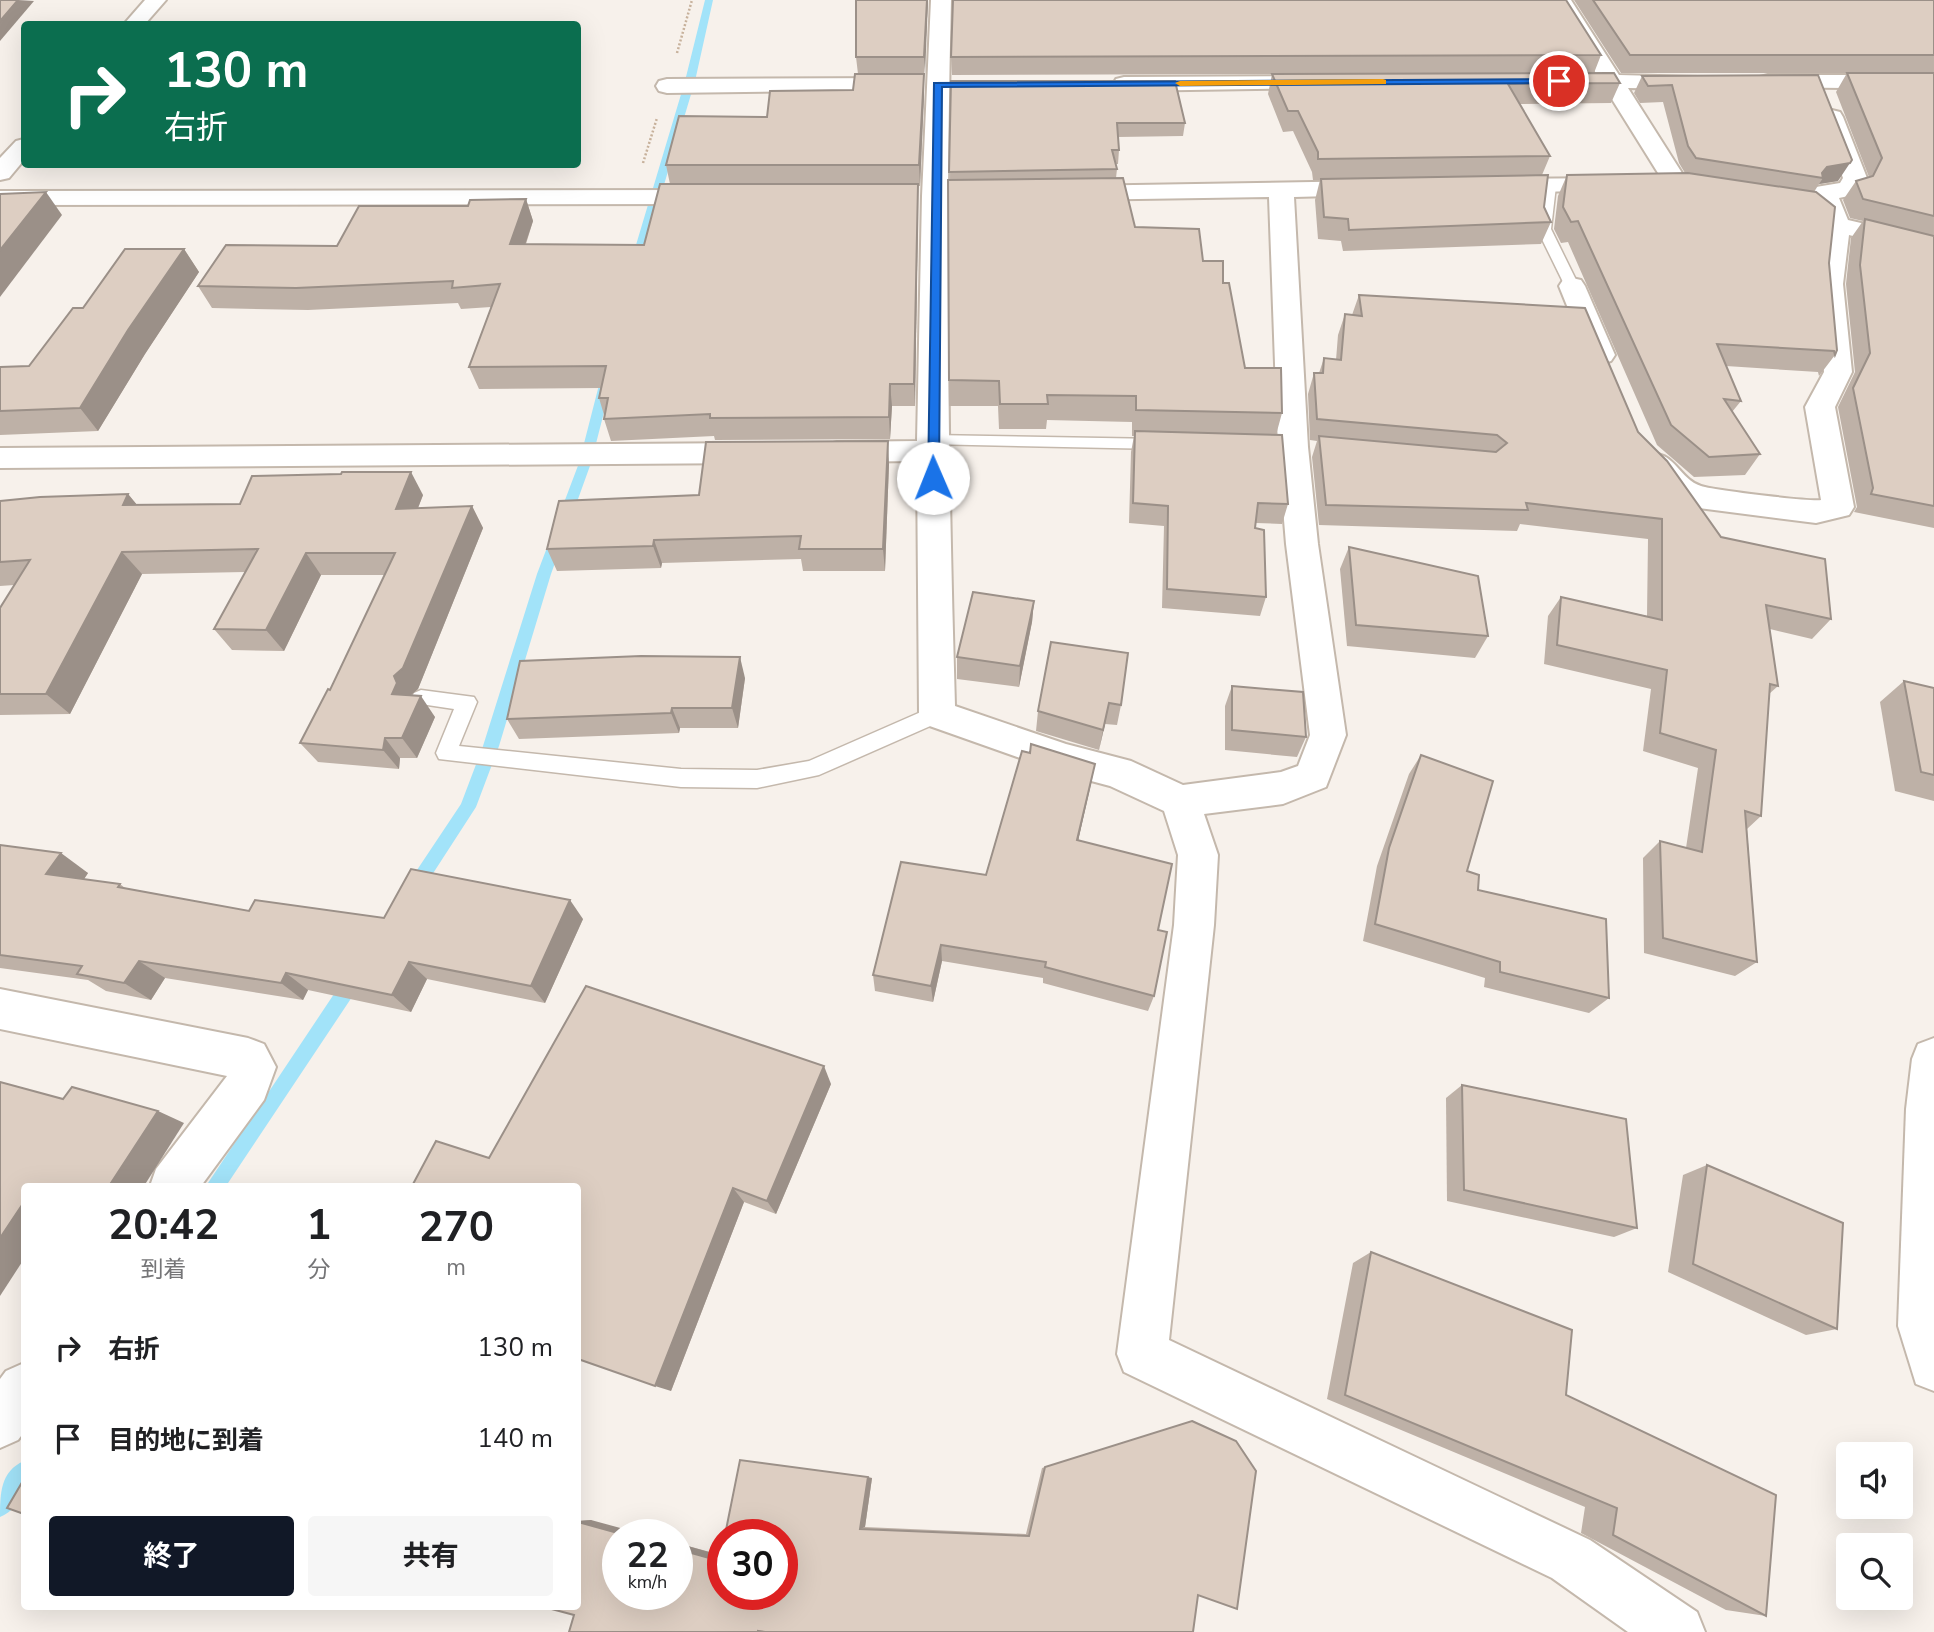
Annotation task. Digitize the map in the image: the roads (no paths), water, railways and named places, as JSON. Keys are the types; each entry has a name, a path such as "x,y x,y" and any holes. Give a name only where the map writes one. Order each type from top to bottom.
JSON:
{"street":[{"path":"137,21 156,0"},
{"path":"941,0 934,196 932,446 937,713 1065,759 1118,772 1180,801 1283,788 1313,776 1328,735 1301,544 1293,447 1281,189"},
{"path":"1561,0 1677,184"},
{"path":"1545,81 1709,82"},
{"path":"1103,84 1351,82"},
{"path":"1751,82 1934,82"},
{"path":"1637,440 1642,452 1691,496 1816,512 1838,507 1820,407 1838,372 1830,284 1837,225 1825,192 1849,189 1855,178 1819,83"},
{"path":"667,86 965,84"},
{"path":"0,173 21,149"},
{"path":"1474,187 1677,184 1704,188"},
{"path":"1045,194 1391,188"},
{"path":"906,196 962,195"},
{"path":"0,198 725,197"},
{"path":"1770,199 1810,205 1837,225 1934,248"},
{"path":"1572,286 1612,382"},
{"path":"0,458 794,452 932,446"},
{"path":"1180,801 1198,855 1194,925 1142,1354 1571,1559 1677,1632"},
{"path":"0,1009 248,1059 254,1067 248,1085 175,1183"},
{"path":"1934,1059 1929,1109 1923,1326 1934,1366"},
{"path":"0,1422 21,1393"}],"lane":[{"path":"1549,186 1544,229 1572,286"},
{"path":"932,446 1182,445"},
{"path":"421,698 467,702 446,753 681,778 758,779 812,769 937,713"}],"waterway":[{"path":"635,265 690,81 709,0"},
{"path":"413,890 468,807 491,746 544,574 585,463 606,381"},
{"path":"217,1183 354,979"},
{"path":"0,1506 21,1476"}]}
